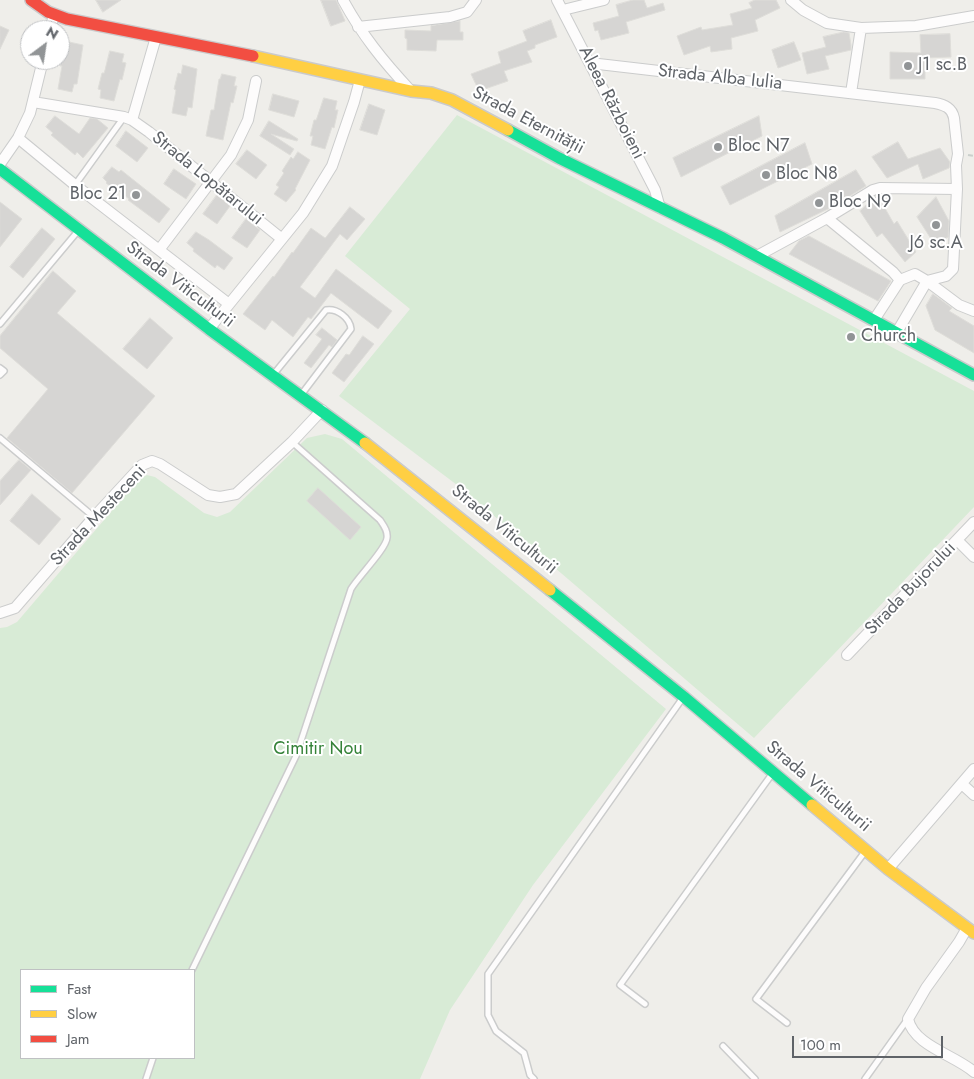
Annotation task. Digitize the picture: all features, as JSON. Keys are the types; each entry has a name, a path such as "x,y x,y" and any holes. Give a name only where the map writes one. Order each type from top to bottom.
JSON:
{"main road":[{"name":"Strada Eternității","path":"31,0 54,15 411,91 431,93 452,100 559,158 757,256 974,375"},
{"name":"Strada Viticulturii","path":"0,169 209,329 392,462 684,697 888,869 971,930"}],"street":[{"path":"343,0 358,27 386,64 411,91"},
{"path":"358,27 450,17 468,12 476,0"},
{"name":"Aleea Războieni","path":"557,0 655,190 660,208"},
{"path":"563,10 604,0"},
{"path":"791,0 803,10 827,23 861,28 916,26 974,16"},
{"path":"53,20 54,15"},
{"path":"851,93 861,28"},
{"path":"128,118 156,36"},
{"name":"Strada Alba Iulia","path":"590,63 935,103 949,108 953,113 958,154 956,165 957,189"},
{"path":"0,164 18,138 30,113 41,70"},
{"path":"209,329 303,212 332,166 360,80"},
{"path":"159,250 231,155 248,120 256,81"},
{"name":"Strada Lopătarului","path":"33,102 128,118 212,182 282,239"},
{"path":"18,138 229,304"},
{"path":"757,256 874,190 880,188 957,189 953,269 946,276 927,281 896,332"},
{"path":"827,218 893,272 900,280"},
{"path":"874,320 900,280 915,274 959,305 974,311"},
{"name":"Strada Mesteceni","path":"0,613 15,608 94,517 142,466 152,461 160,464 208,495 236,494 292,442 322,410"},
{"name":"Strada Bujorului","path":"848,655 974,522"},
{"path":"957,540 974,557"},
{"path":"888,869 974,769"},
{"path":"962,784 974,795"},
{"path":"971,930 959,942 926,988 908,1019 910,1029 921,1039 974,1072"}],"lane":[{"path":"76,185 128,118"},
{"path":"0,324 78,230"},
{"path":"273,375 326,310 331,309 341,314 349,321 351,329 301,395"},
{"path":"0,368 4,371 0,375"},
{"path":"0,438 94,517"},
{"path":"192,969 296,756 351,589 357,578 382,550 387,540 386,530 380,520 292,442"},
{"path":"534,1079 530,1076 524,1053 496,1031 488,1015 488,974 684,697"},
{"path":"645,1004 620,984 774,772"},
{"path":"787,1023 756,999 866,851"},
{"path":"865,1079 908,1019"},
{"path":"722,1046 755,1079"},
{"path":"146,1079 153,1059"}],"green space":[{"path":"457,115 974,391 974,507 754,738 465,491 339,396 410,309 345,256"},
{"name":"Cimitir Nou","path":"325,434 342,439 666,709 533,885 450,1010 420,1079 0,1079 0,628 17,622 139,479 147,475 155,477 204,513 217,517 230,512 307,438"}],"building":[{"path":"96,0 121,0 103,12"},
{"path":"321,0 336,0 345,21 331,26"},
{"path":"633,0 644,0 647,8 663,3 665,10 626,22 629,33 601,40 598,30 595,31 593,23 619,16 616,5"},
{"path":"755,0 776,0 780,8 755,20 758,31 731,38 732,49 711,52 710,46 684,55 677,36 701,27 702,30 733,25 730,14 752,8 749,3"},
{"path":"551,20 557,37 535,45 535,48 527,51 532,62 504,71 508,81 479,91 471,74 501,63 498,52 527,41 523,31"},
{"path":"460,21 460,32 463,32 463,40 437,40 436,51 407,50 405,30 431,31 431,26"},
{"path":"0,26 9,30 0,49"},
{"path":"844,32 849,33 851,50 825,56 829,69 807,74 802,53 826,47 823,37"},
{"path":"950,34 951,57 925,58 925,79 890,79 890,52 921,53 920,35"},
{"path":"70,42 83,45 77,84 74,84 72,92 58,89 61,70 70,70"},
{"path":"794,42 801,60 778,68 772,50"},
{"path":"110,51 124,54 122,62 126,63 114,101 100,98 101,90 98,89"},
{"path":"183,65 197,69 192,108 188,107 186,116 172,113 176,90 174,89 178,73 181,74"},
{"path":"222,74 236,77 234,86 237,86 233,103 231,102 223,140 206,136 211,110 214,110 219,79"},
{"path":"273,94 299,101 294,117 269,110"},
{"path":"324,98 337,101 335,110 338,110 334,128 332,127 325,149 311,145 313,136 310,136 314,120 316,120"},
{"path":"369,104 385,110 377,135 360,130"},
{"path":"55,116 79,134 90,118 97,119 108,128 83,158 77,152 75,155 51,135 53,133 46,127"},
{"name":"Bloc N7","path":"759,116 762,136 681,177 673,158"},
{"path":"269,121 298,139 297,141 271,134 294,149 290,155 260,136"},
{"path":"126,131 148,148 137,162 116,146"},
{"path":"898,142 908,159 940,148 950,162 949,168 923,179 918,164 887,178 872,157"},
{"name":"Bloc N8","path":"805,143 812,164 730,205 721,187"},
{"path":"247,150 267,165 256,179 236,164"},
{"path":"298,152 310,160 296,190 286,202 274,194 279,187 276,185 291,157 293,159"},
{"name":"Bloc 21","path":"112,167 119,172 121,170 170,209 159,223 106,183 103,178"},
{"path":"174,169 196,184 186,199 164,184"},
{"name":"Bloc N9","path":"856,170 866,186 832,207 780,232 775,216"},
{"path":"217,195 230,206 217,224 203,214"},
{"path":"878,196 894,224 897,221 916,252 905,262 882,233 877,237 860,211"},
{"name":"J6 sc.A","path":"936,197 949,221 948,237 935,245 917,217"},
{"path":"0,202 22,219 0,247"},
{"path":"350,207 365,219 347,240 340,234 300,287 315,298 336,269 392,311 378,329 331,293 311,319 308,317 293,337 272,320 265,330 243,314 311,228 325,238"},
{"path":"246,219 260,230 247,248 232,238"},
{"path":"42,228 55,239 23,278 10,267"},
{"path":"196,232 233,258 224,270 217,265 215,268 193,251 194,249 187,243"},
{"path":"809,236 891,281 878,301 789,254 799,241"},
{"path":"53,271 76,291 57,313 155,396 72,493 7,438 48,389 0,348 0,336"},
{"path":"933,294 952,308 949,311 974,326 974,353 935,330 926,306"},
{"path":"150,318 173,338 147,369 123,349"},
{"path":"322,328 337,340 332,347 329,345 311,368 304,363 322,339 316,335"},
{"path":"363,336 374,344 344,382 332,373"},
{"path":"19,460 31,470 0,505 0,481"},
{"path":"318,488 361,527 350,540 307,501"},
{"path":"32,494 61,519 39,545 10,521"}],"traffic: fast":[{"path":"508,130 559,158 723,238 974,375"},
{"path":"0,169 209,329 365,443"},
{"path":"550,590 684,697 812,805"}],"traffic: slow":[{"path":"253,56 411,91 431,93 452,100 508,130"},
{"path":"365,443 550,590"},
{"path":"812,805 888,869 974,933"}],"traffic: jam":[{"path":"31,0 48,12 67,19 253,56"}],"place":[{"name":"J1 sc.B","path":"908,66"},
{"name":"Bloc N7","path":"718,147"},
{"name":"Bloc N8","path":"766,175"},
{"name":"Bloc 21","path":"136,195"},
{"name":"Bloc N9","path":"819,203"},
{"name":"J6 sc.A","path":"936,225"},
{"name":"Church","path":"851,337"}]}
